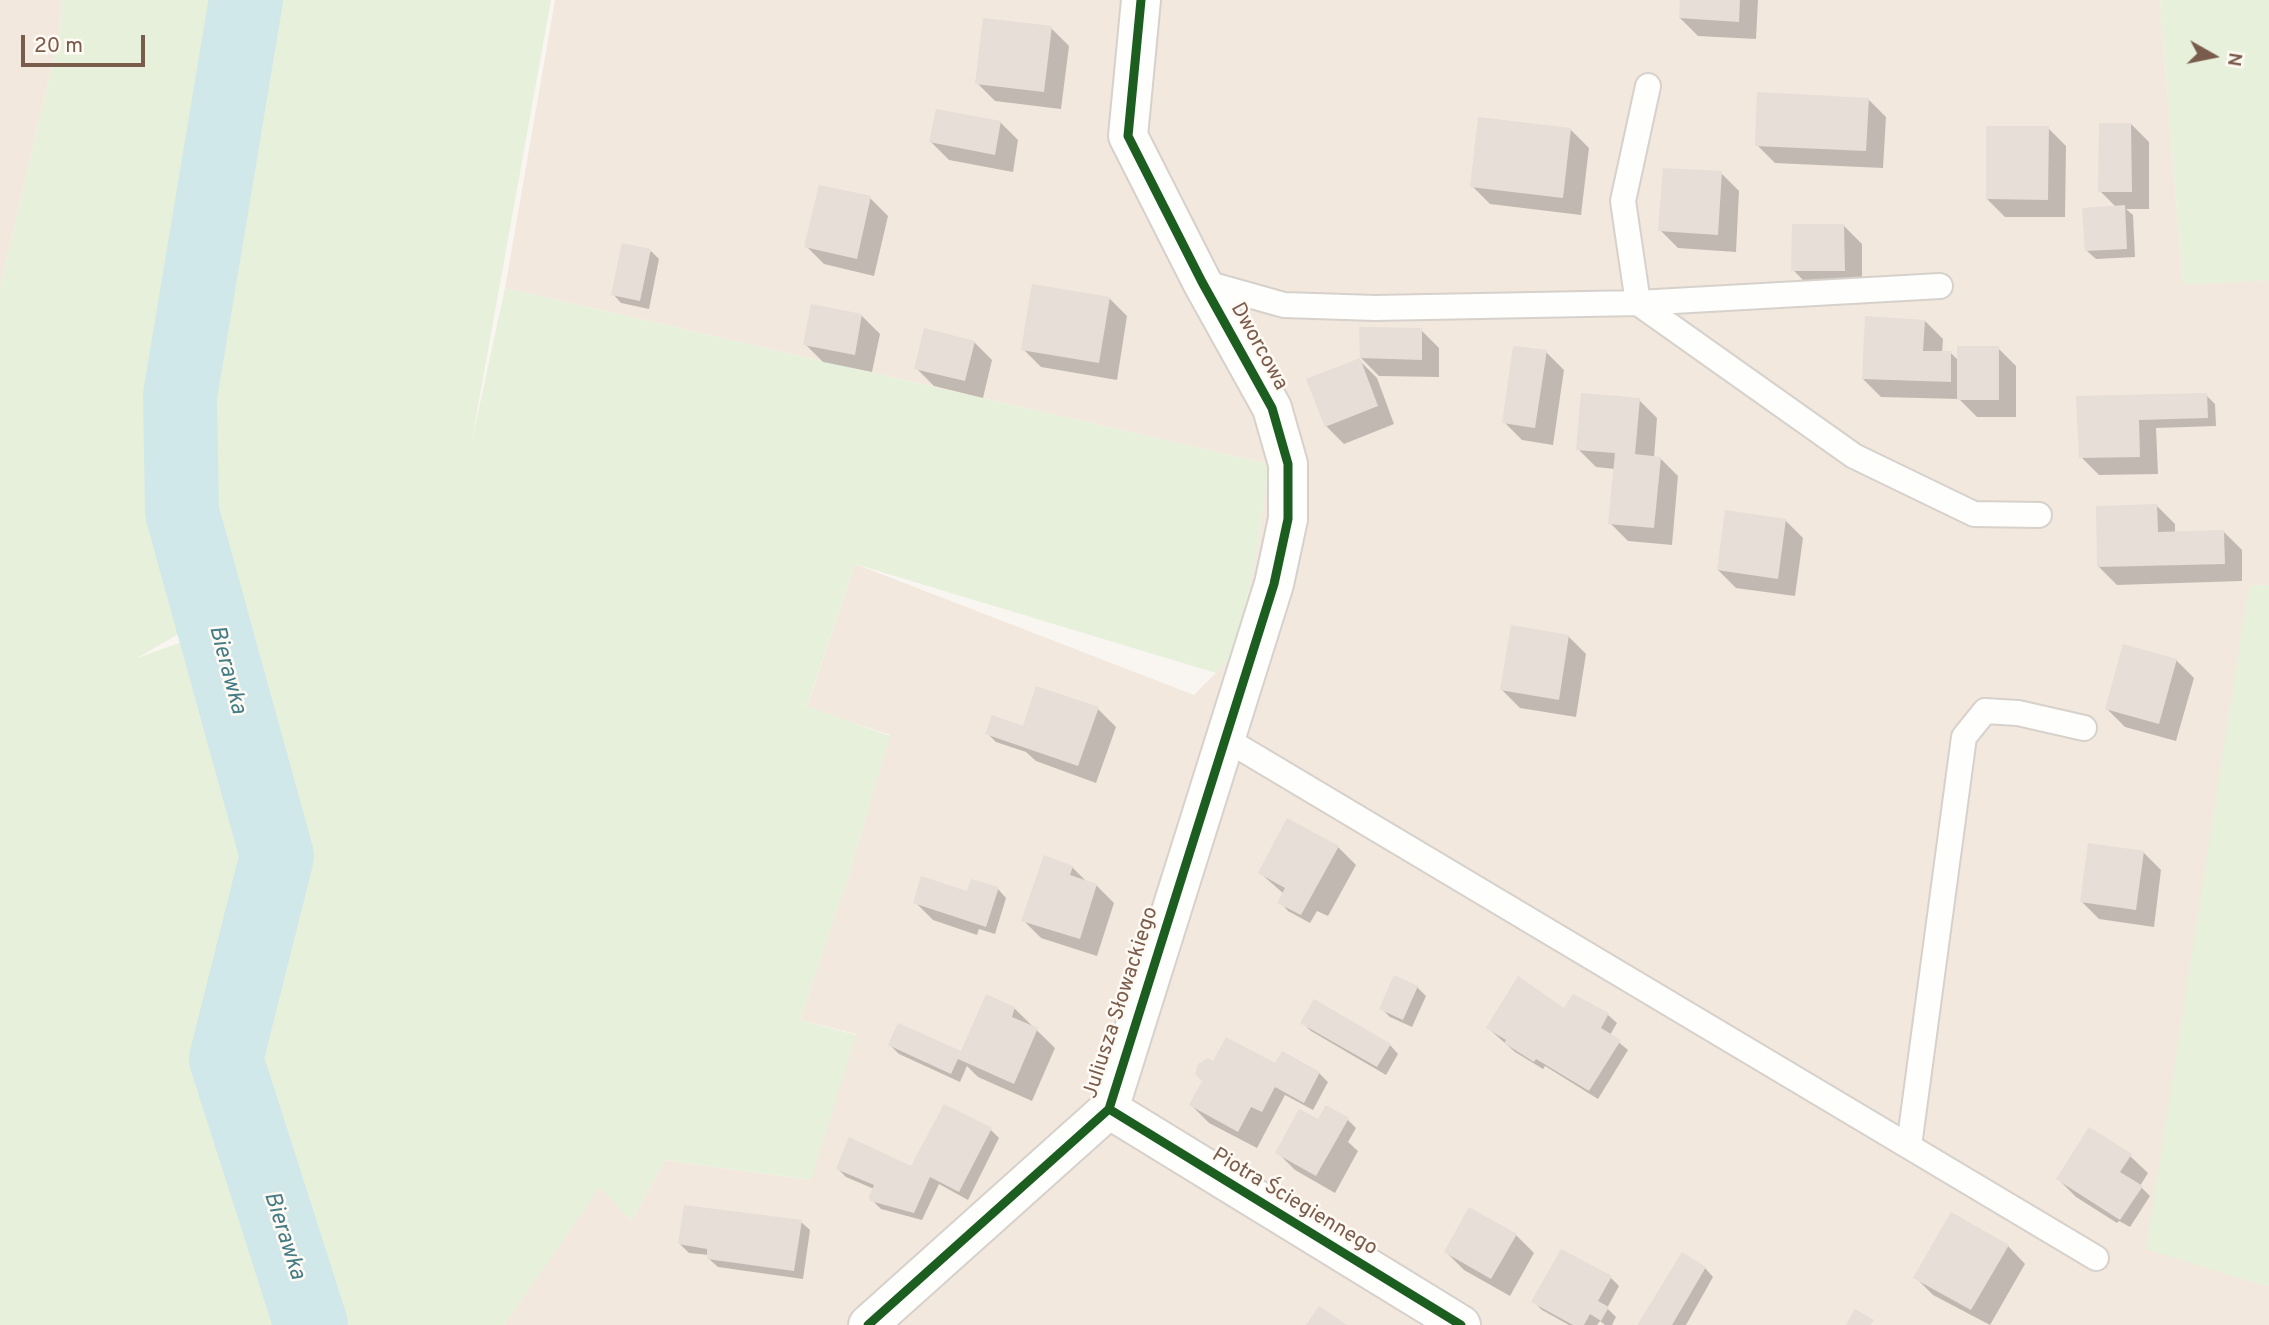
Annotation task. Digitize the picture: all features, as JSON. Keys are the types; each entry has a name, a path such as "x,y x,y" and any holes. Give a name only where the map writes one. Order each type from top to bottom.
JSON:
{"street":[{"name":"Dworcowa","path":"1141,0 1128,136 1202,282 1272,408 1289,464 1288,519 1277,571 1227,730"},
{"name":"Juliusza Słowackiego","path":"868,1325 1109,1110 1227,730"},
{"name":"Piotra Ściegiennego","path":"1109,1110 1461,1325"}],"lane":[{"path":"1648,86 1623,201 1638,303 1854,456 1974,514 2039,515"},
{"path":"1202,282 1284,305 1375,308 1638,303 1940,286"},
{"path":"1909,1146 1964,737 1985,711 2018,713 2084,728"},
{"path":"1227,730 2096,1258"}],"shaded area":[{"path":"0,0 62,0 60,32 0,288"},
{"path":"555,0 2160,0 2183,284 2269,280 2269,585 2249,586 2255,1283 2269,1286 2269,1325 504,1325 600,1186 631,1221 665,1160 810,1180 856,1034 800,1020 848,877 890,735 807,707 855,564 1194,695 1235,653 1257,552 1269,464 505,288"}],"green space":[{"path":"62,0 236,0 202,227 170,394 173,497 195,587 193,499 198,415 263,0 551,0 471,445 505,288 1269,464 1257,552 1235,653 1216,673 855,564 807,706 890,736 848,877 800,1020 856,1035 811,1180 665,1160 631,1221 600,1187 504,1325 342,1325 334,1297 323,1325 0,1325 0,288 60,32","holes":["196,624 196,637 137,658"]},
{"path":"2160,0 2269,0 2269,280 2183,285"},
{"path":"2269,585 2269,1286 2146,1249 2249,586"}],"building":[{"path":"1680,0 1740,0 1739,22 1679,18"},
{"path":"983,18 1052,26 1044,92 975,84"},
{"path":"1757,92 1869,98 1866,151 1755,146"},
{"path":"936,109 1001,121 995,155 929,142"},
{"path":"1478,117 1571,128 1563,198 1470,187"},
{"path":"2099,123 2131,123 2132,192 2098,192"},
{"path":"1986,126 2049,126 2048,200 1986,199"},
{"path":"1663,168 1722,171 1718,235 1658,231"},
{"path":"819,185 871,196 857,259 804,247"},
{"path":"2125,205 2127,249 2085,251 2082,208"},
{"path":"1792,224 1844,224 1845,271 1791,271"},
{"path":"622,243 651,249 640,301 611,295"},
{"path":"1032,284 1110,297 1099,363 1021,350"},
{"path":"811,304 862,314 855,355 803,345"},
{"path":"1865,316 1925,320 1923,351 1951,351 1951,382 1862,379"},
{"path":"1359,327 1422,328 1422,360 1360,358"},
{"path":"924,328 975,341 965,381 914,369"},
{"path":"1513,346 1547,350 1535,428 1502,423"},
{"path":"1957,346 1999,346 1999,400 1957,400"},
{"path":"1360,358 1378,406 1325,427 1306,379"},
{"path":"1581,393 1640,398 1635,454 1661,457 1654,528 1608,524 1615,453 1576,450"},
{"path":"2207,393 2208,418 2139,420 2140,457 2079,458 2076,396"},
{"path":"2157,504 2158,532 2224,530 2225,564 2097,567 2096,506"},
{"path":"1725,510 1786,519 1778,579 1717,570"},
{"path":"1511,625 1569,635 1559,700 1500,690"},
{"path":"2123,644 2177,659 2159,724 2105,709"},
{"path":"1036,686 1099,707 1078,766 985,734 992,715 1023,726"},
{"path":"1287,818 1339,846 1301,915 1277,903 1285,888 1258,873"},
{"path":"2088,843 2144,851 2136,910 2080,902"},
{"path":"1044,855 1073,866 1070,875 1097,884 1080,939 1021,921"},
{"path":"921,876 967,891 971,879 999,887 986,927 913,903"},
{"path":"1394,975 1418,986 1403,1020 1379,1009"},
{"path":"1518,976 1564,1008 1573,994 1609,1013 1601,1028 1621,1040 1589,1091 1536,1059 1534,1062 1486,1028"},
{"path":"986,994 1015,1007 1012,1017 1038,1028 1014,1084 958,1059 951,1074 888,1045 898,1023 961,1051"},
{"path":"1314,999 1391,1044 1377,1067 1300,1023"},
{"path":"1226,1037 1275,1063 1282,1051 1320,1072 1304,1103 1275,1087 1262,1112 1251,1107 1238,1132 1189,1105 1202,1081 1195,1074 1198,1064 1208,1058 1213,1061"},
{"path":"944,1104 992,1128 959,1192 930,1177 914,1213 870,1201 869,1196 874,1185 836,1169 849,1137 911,1166"},
{"path":"1326,1105 1349,1118 1316,1176 1275,1153 1299,1109 1318,1119"},
{"path":"2089,1127 2132,1154 2120,1172 2143,1186 2120,1220 2056,1179"},
{"path":"684,1205 802,1220 794,1271 707,1259 707,1249 678,1244"},
{"path":"1469,1207 1517,1234 1491,1279 1444,1252"},
{"path":"1951,1212 2009,1245 1971,1310 1913,1278"},
{"path":"1561,1249 1612,1276 1598,1301 1609,1307 1601,1321 1590,1314 1584,1325 1573,1325 1531,1302"},
{"path":"1682,1252 1706,1267 1672,1325 1639,1325 1638,1324"},
{"path":"1319,1306 1347,1325 1306,1325"},
{"path":"1855,1309 1874,1320 1870,1325 1846,1325"}],"waterway":[{"name":"Bierawka","path":"246,0 180,396 182,512 277,856 226,1059 311,1325"}],"cycle path":[{"path":"868,1325 1109,1109 1274,584 1288,519 1288,464 1272,408 1202,282 1128,136 1141,0"},
{"path":"1109,1109 1461,1325"}]}
